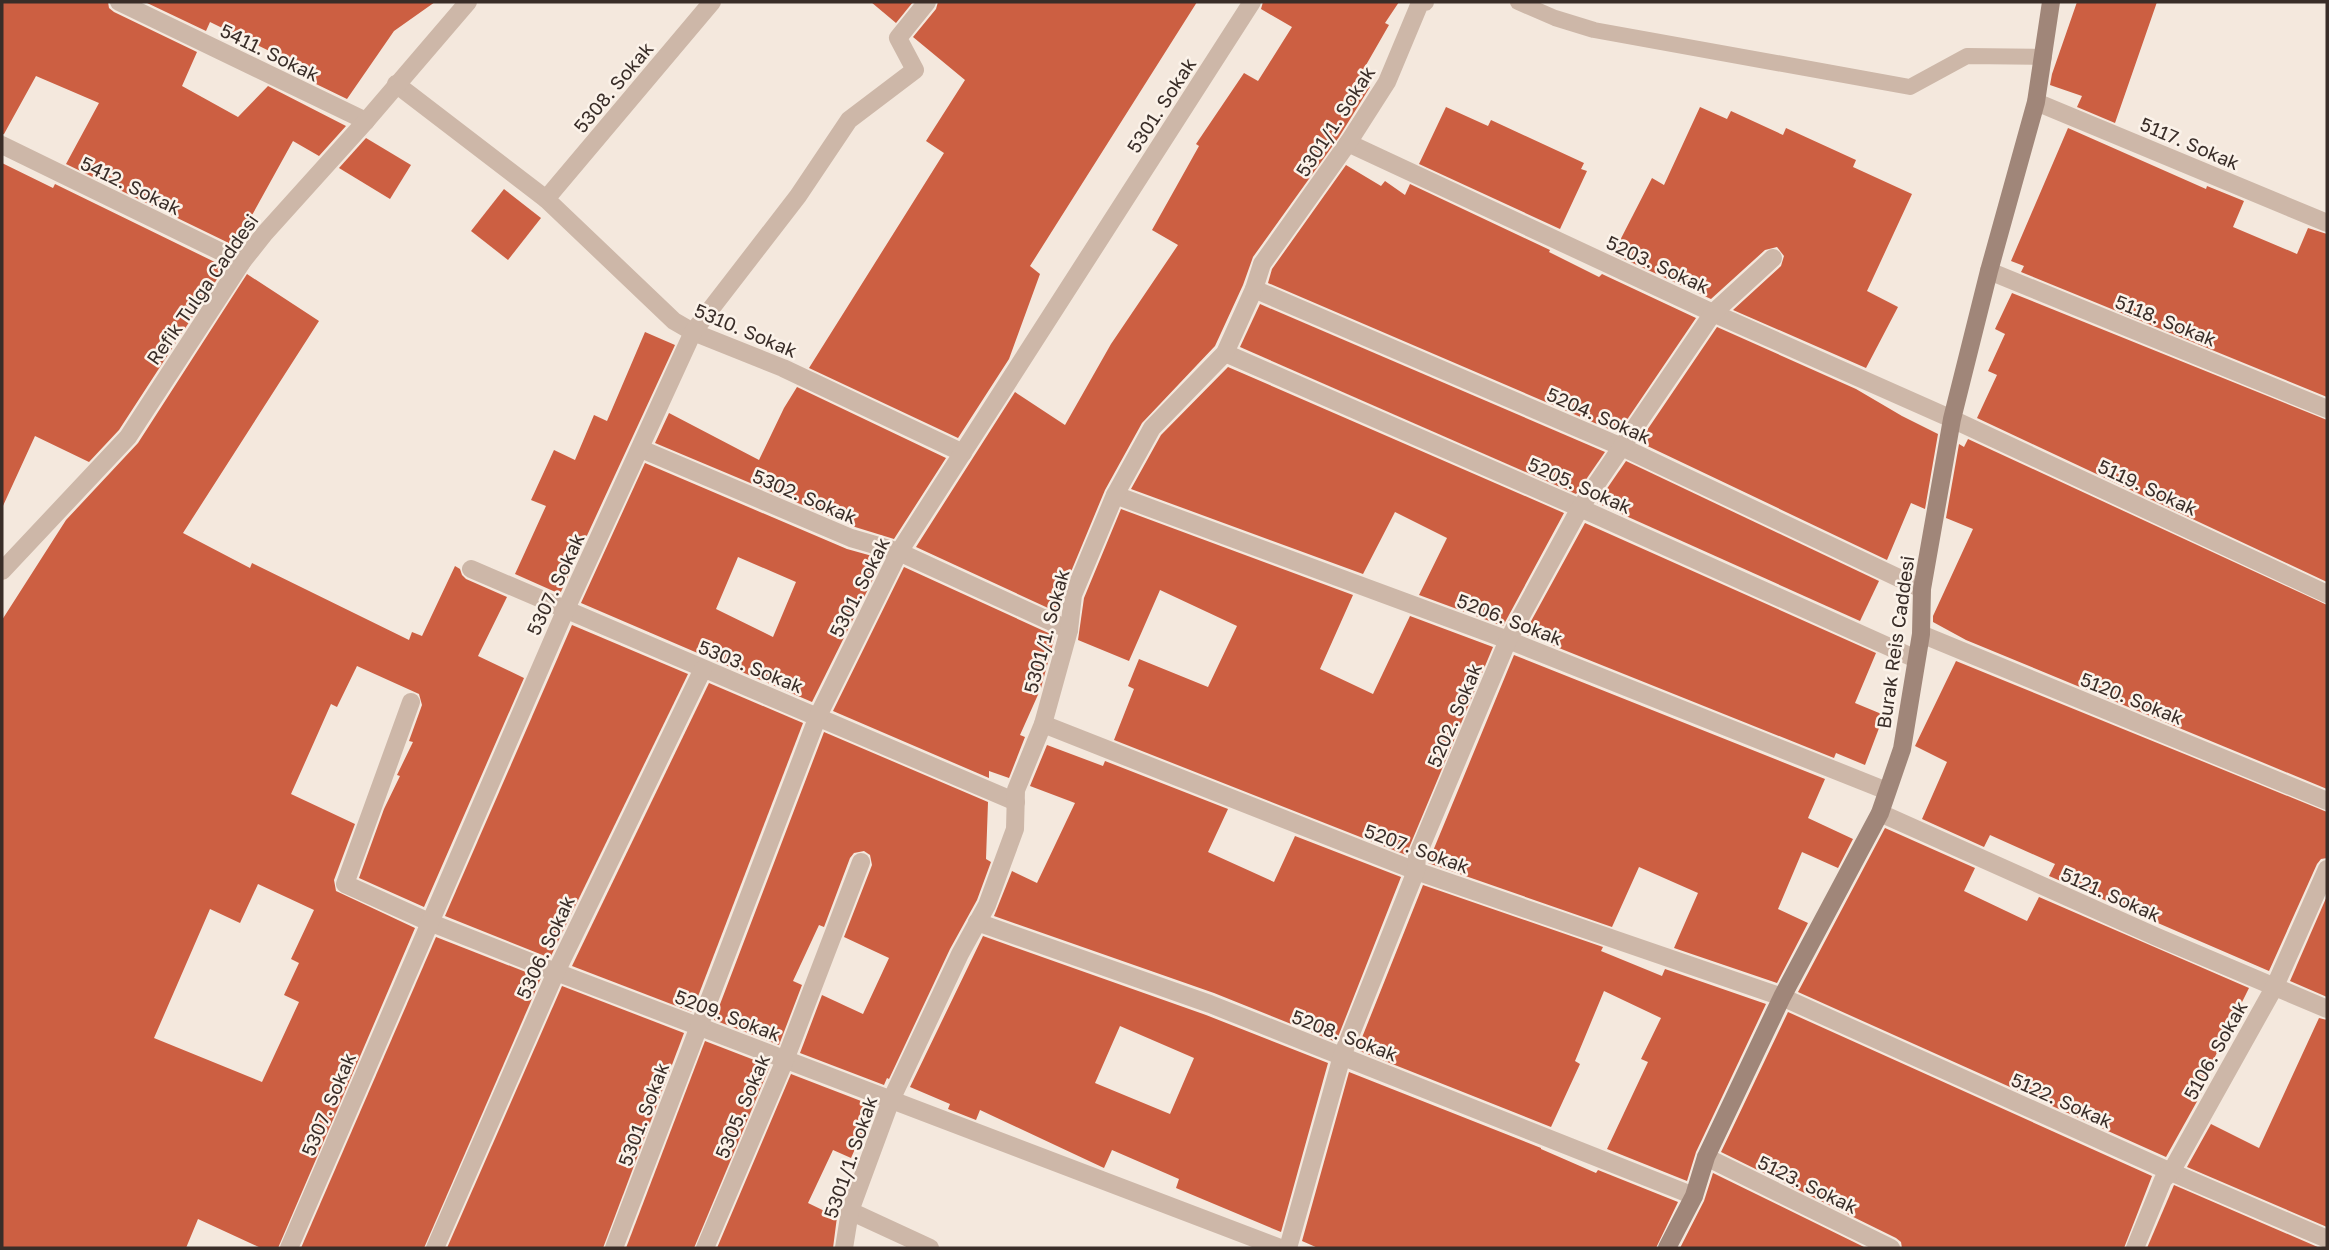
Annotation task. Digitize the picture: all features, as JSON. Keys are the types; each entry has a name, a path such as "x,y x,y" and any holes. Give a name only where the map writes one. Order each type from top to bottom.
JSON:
{"main road":[{"name":"Burak Reis Caddesi","path":"1667,1248 1694,1196 1706,1157 1782,997 1880,813 1902,749 1922,634 1922,589 1952,419 1989,271 2036,102 2051,2"}],"street":[{"name":"5411. Sokak","path":"119,2 366,121"},
{"name":"Refik Tulga Caddesi","path":"2,571 128,437 242,262 468,2"},
{"name":"5308. Sokak","path":"546,199 712,2"},
{"name":"5307. Sokak","path":"289,1248 566,609 694,332 798,196 849,120 915,70 898,38 927,2"},
{"name":"5301. Sokak","path":"614,1248 818,716 899,552 1252,2"},
{"name":"5301/1. Sokak","path":"844,1248 850,1211 891,1100 960,954 987,905 1015,829 1016,790 1043,724 1069,630 1073,595 1115,495 1152,428 1225,353 1254,289 1262,264 1348,143 1387,82 1420,3 1425,2"},
{"name":"5310. Sokak","path":"396,84 546,199 674,321 694,332 783,368 963,453"},
{"name":"5117. Sokak","path":"2036,102 2327,223"},
{"name":"5203. Sokak","path":"1348,143 1713,313 1952,419"},
{"name":"5412. Sokak","path":"2,145 242,262"},
{"name":"5202. Sokak","path":"1288,1248 1342,1056 1416,871 1417,856 1508,640 1580,508 1713,313 1773,258"},
{"name":"5118. Sokak","path":"1989,271 2327,409"},
{"name":"5204. Sokak","path":"1254,289 1622,447 1922,589"},
{"name":"5205. Sokak","path":"1225,353 1916,659"},
{"name":"5119. Sokak","path":"1952,419 2327,594"},
{"name":"5302. Sokak","path":"641,449 850,538 899,552 1069,630"},
{"name":"5206. Sokak","path":"1115,495 1508,640 1887,791"},
{"name":"5303. Sokak","path":"471,569 1016,802"},
{"name":"5120. Sokak","path":"1922,634 2327,801"},
{"name":"5306. Sokak","path":"435,1248 556,972 704,669"},
{"name":"5209. Sokak","path":"411,702 345,884 429,922 556,972 1280,1248"},
{"name":"5207. Sokak","path":"1043,724 1416,871 1782,997"},
{"name":"5121. Sokak","path":"1880,813 2157,937 2327,1009"},
{"name":"5305. Sokak","path":"705,1248 785,1060 861,862"},
{"name":"5106. Sokak","path":"2135,1248 2163,1181 2171,1172 2275,986 2327,869"},
{"name":"5208. Sokak","path":"977,922 1210,1004 1694,1196"},
{"name":"5122. Sokak","path":"1782,997 2171,1172 2327,1238"},
{"name":"5123. Sokak","path":"1706,1157 1891,1248"},
{"path":"850,1211 930,1248"}],"lane":[{"path":"1518,2 1555,18 1608,33 1910,87 1967,56 2044,57"}],"building":[{"path":"2,2 108,2 109,8 114,12 197,52 182,86 238,117 268,86 346,126 319,156 293,141 235,246 66,164 99,103 36,76 2,134"},
{"path":"145,2 435,2 394,31 347,99 285,69 292,62 210,22 206,31"},
{"path":"871,2 913,2 896,23"},
{"path":"938,2 1197,2 1030,266 1040,274 1009,359 958,438 809,368 944,153 926,141 965,80 913,37 936,9"},
{"path":"1263,2 1399,2 1385,23 1389,25 1358,79 1370,87 1339,137 1253,257 1215,346 1142,423 1105,490 1063,591 1059,613 916,547 1015,392 1065,425 1111,344 1178,245 1152,230 1199,146 1196,144 1244,73 1258,81 1292,27 1261,9"},
{"path":"2077,2 2157,2 2115,123 2077,107 2082,96 2050,85"},
{"path":"1446,107 1488,126 1491,120 1584,163 1581,169 1587,171 1560,229 1419,164"},
{"path":"1700,107 1727,119 1731,111 1783,135 1786,128 1856,160 1853,167 1912,194 1867,291 1898,307 1866,368 1733,310 1781,266 1784,256 1777,247 1765,250 1711,299 1613,254 1652,178 1664,185"},
{"path":"2068,128 2206,189 2207,186 2244,201 2233,227 2297,254 2308,228 2327,234 2327,397 2021,272 2024,266 2011,261"},
{"path":"366,138 411,165 390,199 339,168"},
{"path":"2,163 53,188 55,184 225,267 119,430 89,462 35,436 2,508"},
{"path":"1346,165 1381,186 1385,181 1405,195 1410,184 1550,250 1549,252 1599,277 1602,274 1696,318 1618,433 1268,283 1272,269"},
{"path":"504,189 541,218 508,260 471,231"},
{"path":"247,274 319,321 183,533 250,568 252,563 409,640 412,632 422,636 455,566 466,579 507,597 478,656 524,678 424,907 359,878 384,809 400,776 397,775 413,742 409,741 422,705 419,694 357,666 337,707 331,704 291,794 355,824 334,880 336,891 415,928 278,1248 261,1248 198,1219 186,1248 2,1248 2,620 66,520 138,443","holes":["258,884 314,910 291,959 299,963 284,995 299,1002 262,1082 154,1038 210,909 240,923"]},
{"path":"2012,293 2327,420 2327,582 1977,418 1997,375 1988,371 2005,334 1995,329"},
{"path":"1260,304 1605,452 1576,494 1240,347"},
{"path":"1717,327 1856,389 1938,434 1925,509 1911,503 1887,560 1639,442"},
{"path":"645,332 675,345 560,594 515,574 546,506 531,500 554,450 575,460 594,415 607,421"},
{"path":"1228,367 1564,513 1503,626 1419,595 1447,538 1395,512 1363,574 1131,489 1161,435"},
{"path":"797,387 946,458 894,539 855,527 655,443 669,413 759,460"},
{"path":"1968,439 2327,605 2327,789 1966,640 1933,622 1933,616 1973,529 1946,518 1959,444 1964,447"},
{"path":"1626,461 1879,581 1860,621 1597,503"},
{"path":"645,463 847,549 883,559 812,702 581,603","holes":["738,557 796,582 773,637 716,609"]},
{"path":"1121,509 1353,595 1320,669 1373,694 1410,616 1493,647 1406,855 1114,740 1134,689 1128,686 1139,659 1208,687 1237,626 1160,590 1129,661 1078,640 1084,598"},
{"path":"1585,523 1876,653 1855,703 1884,715 1865,765 1836,753 1834,758 1524,634"},
{"path":"904,567 1055,636 1041,688 1020,735 1025,737 1009,778 989,771 989,778 833,711"},
{"path":"572,625 688,674 550,958 445,916"},
{"path":"1514,655 1825,779 1808,818 1853,839 1838,868 1802,852 1778,909 1808,923 1777,983 1674,948 1698,893 1639,867 1612,927 1428,863"},
{"path":"1956,661 2327,812 2327,858 2321,859 2317,864 2269,971 2049,876 2055,864 1990,835 1984,847 1922,819 1947,762 1915,746"},
{"path":"709,683 803,723 692,1012 572,966"},
{"path":"824,732 988,802 986,859 991,862 977,900 950,949 884,1085 800,1053 822,995 863,1014 889,958 844,937 872,865 870,855 864,851 854,853 850,858 824,927 819,925 793,981 802,985 779,1045 714,1020"},
{"path":"1047,745 1103,766 1105,761 1228,809 1208,852 1274,882 1295,836 1401,877 1336,1042 1214,993 994,916 1012,871 1037,883 1075,803 1030,786"},
{"path":"1885,828 1975,868 1964,891 2027,921 2039,897 2249,988 2201,1085 2205,1087 2166,1157 1798,992"},
{"path":"1423,885 1603,947 1601,951 1662,976 1665,969 1766,1004 1696,1152 1687,1181 1607,1149 1648,1062 1641,1059 1661,1018 1604,991 1575,1061 1580,1064 1551,1127 1357,1050"},
{"path":"2327,896 2327,997 2290,981"},
{"path":"983,936 1206,1015 1328,1063 1281,1232 1176,1188 1179,1179 1112,1150 1104,1168 980,1110 976,1120 948,1109 950,1104 910,1087","holes":["1120,1026 1194,1058 1170,1114 1095,1083"]},
{"path":"436,937 541,978 424,1248 301,1248"},
{"path":"562,986 684,1033 603,1248 447,1248"},
{"path":"1788,1012 2152,1176 2124,1248 1902,1248 1901,1242 1896,1238 1721,1152"},
{"path":"2319,1018 2327,1020 2327,1227 2187,1167 2211,1124 2259,1148"},
{"path":"705,1041 770,1066 694,1248 626,1248"},
{"path":"1349,1072 1541,1148 1596,1173 1598,1170 1678,1202 1656,1248 1318,1248 1302,1241"},
{"path":"791,1074 874,1106 851,1158 833,1150 808,1203 837,1217 833,1248 717,1248"},
{"path":"1713,1173 1866,1248 1680,1248 1704,1201"},
{"path":"2174,1185 2320,1248 2147,1248"}]}
